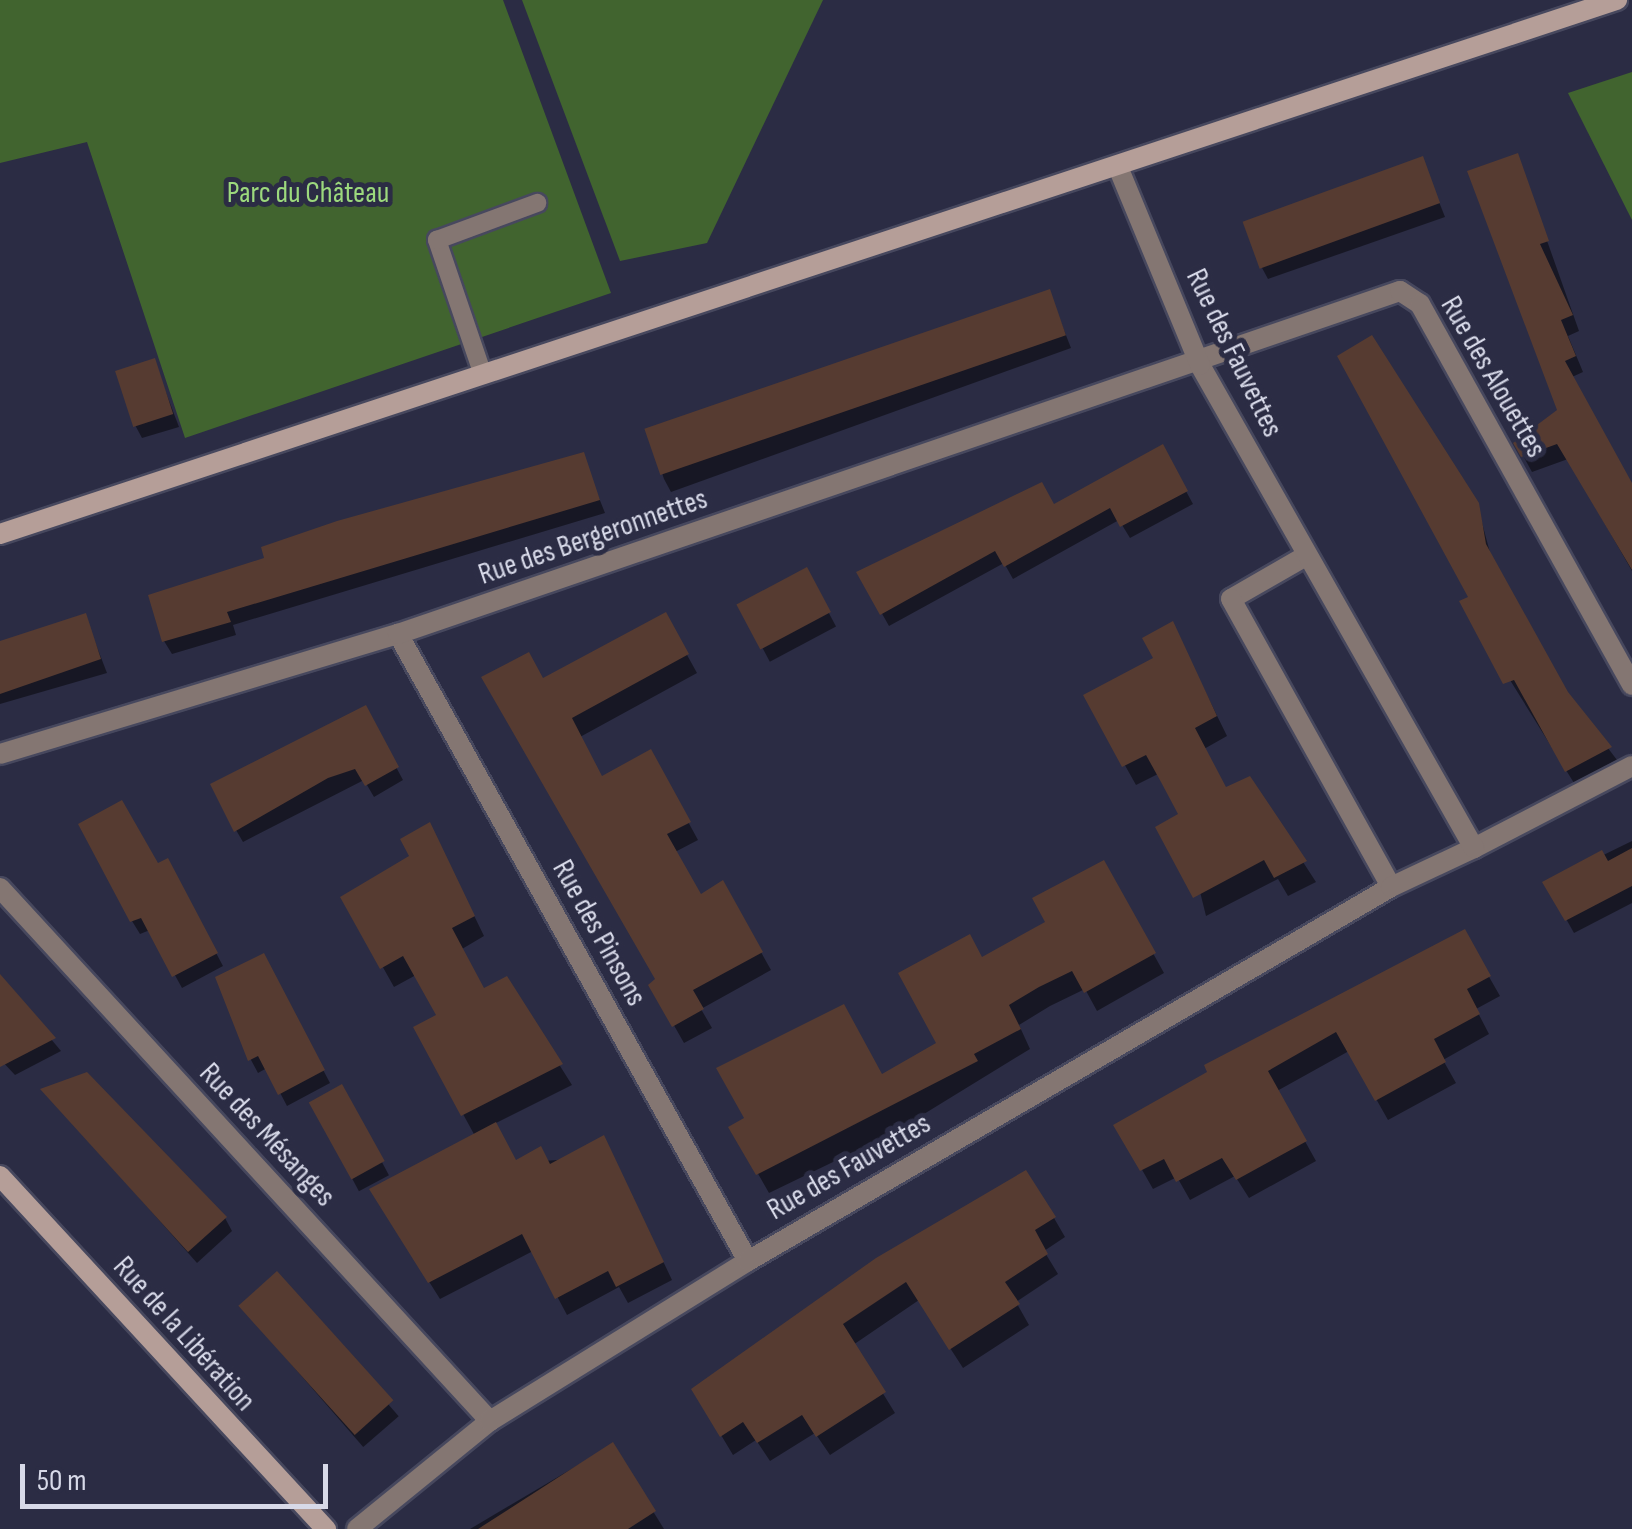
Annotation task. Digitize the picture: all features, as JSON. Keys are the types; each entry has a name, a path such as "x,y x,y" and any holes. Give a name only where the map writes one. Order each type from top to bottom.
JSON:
{"street":[{"path":"0,534 1119,170 1617,0"},
{"name":"Rue des Fauvettes","path":"357,1529 490,1421 748,1261 1391,887 1474,848 1304,557 1200,365 1119,170"},
{"name":"Rue des Alouettes","path":"1200,365 1372,293 1400,291 1420,304 1632,685"},
{"name":"Rue des Bergeronnettes","path":"0,754 398,634 1200,365"},
{"path":"1304,557 1232,599 1391,887"},
{"name":"Rue des Pinsons","path":"398,634 748,1261"},
{"path":"1474,848 1632,766"},
{"name":"Rue des Mésanges","path":"0,888 490,1421"},
{"name":"Rue de la Libération","path":"0,1176 326,1529"}],"lane":[{"path":"484,374 437,240 537,203"}],"green space":[{"name":"Parc du Château","path":"0,0 503,0 611,293 185,438 87,142 0,163"},
{"path":"522,0 823,0 707,243 620,261"},
{"path":"1632,72 1632,220 1568,93"}],"building":[{"path":"1518,153 1549,241 1540,244 1573,315 1561,320 1576,356 1565,361 1632,483 1632,570 1557,444 1521,457 1513,443 1557,410 1467,171"},
{"path":"1423,156 1440,203 1260,269 1243,222"},
{"path":"1050,289 1066,335 660,475 644,429"},
{"path":"1372,335 1479,503 1486,544 1568,692 1612,747 1565,772 1514,680 1503,684 1459,601 1468,597 1337,356"},
{"path":"155,358 173,414 133,427 115,371"},
{"path":"1163,444 1188,491 1120,527 1110,508 1004,567 995,551 880,615 856,572 1042,482 1054,504"},
{"path":"584,452 600,500 227,612 231,622 162,642 148,595 264,558 261,547 337,521"},
{"path":"807,567 831,612 760,650 736,605"},
{"path":"666,612 689,654 572,718 602,776 651,749 691,822 667,834 701,894 723,880 763,952 693,990 704,1009 672,1027 648,985 655,979 481,677 529,652 543,678"},
{"path":"86,613 101,659 0,694 0,641"},
{"path":"1173,621 1217,716 1195,728 1226,787 1250,776 1307,861 1274,878 1264,860 1193,898 1155,827 1178,814 1161,782 1146,755 1122,767 1083,695 1153,658 1142,638"},
{"path":"366,705 399,767 365,786 355,769 328,778 234,832 210,784"},
{"path":"122,800 158,863 168,858 218,953 172,977 141,918 130,922 78,824"},
{"path":"430,822 475,916 452,928 484,988 507,976 563,1064 461,1116 413,1027 436,1015 403,956 380,969 340,897 409,856 400,839"},
{"path":"1632,848 1632,886 1565,921 1542,882 1602,850 1608,861"},
{"path":"1104,860 1156,953 1084,993 1072,971 1039,987 1009,1005 1021,1029 974,1054 978,1061 756,1175 728,1127 744,1118 716,1068 844,1004 882,1074 936,1043 898,973 970,934 982,957 1045,922 1032,898"},
{"path":"1465,929 1491,976 1467,989 1480,1014 1434,1039 1446,1062 1375,1101 1336,1032 1268,1071 1307,1141 1236,1180 1222,1158 1176,1182 1164,1159 1140,1171 1113,1125 1207,1072 1204,1065"},
{"path":"264,953 325,1070 278,1095 258,1056 248,1061 215,977"},
{"path":"0,974 56,1038 0,1067"},
{"path":"87,1072 227,1217 188,1252 40,1089"},
{"path":"342,1084 385,1161 351,1179 309,1102"},
{"path":"496,1122 516,1160 541,1146 550,1164 604,1135 664,1262 616,1287 608,1271 555,1299 522,1234 428,1283 369,1189"},
{"path":"1026,1170 1056,1217 1035,1230 1048,1254 1005,1282 1020,1304 949,1350 906,1282 843,1324 886,1392 816,1437 802,1415 757,1443 743,1422 720,1437 691,1389 876,1258"},
{"path":"277,1271 393,1400 355,1435 238,1306"},
{"path":"613,1442 656,1511 628,1529 478,1529"}]}
